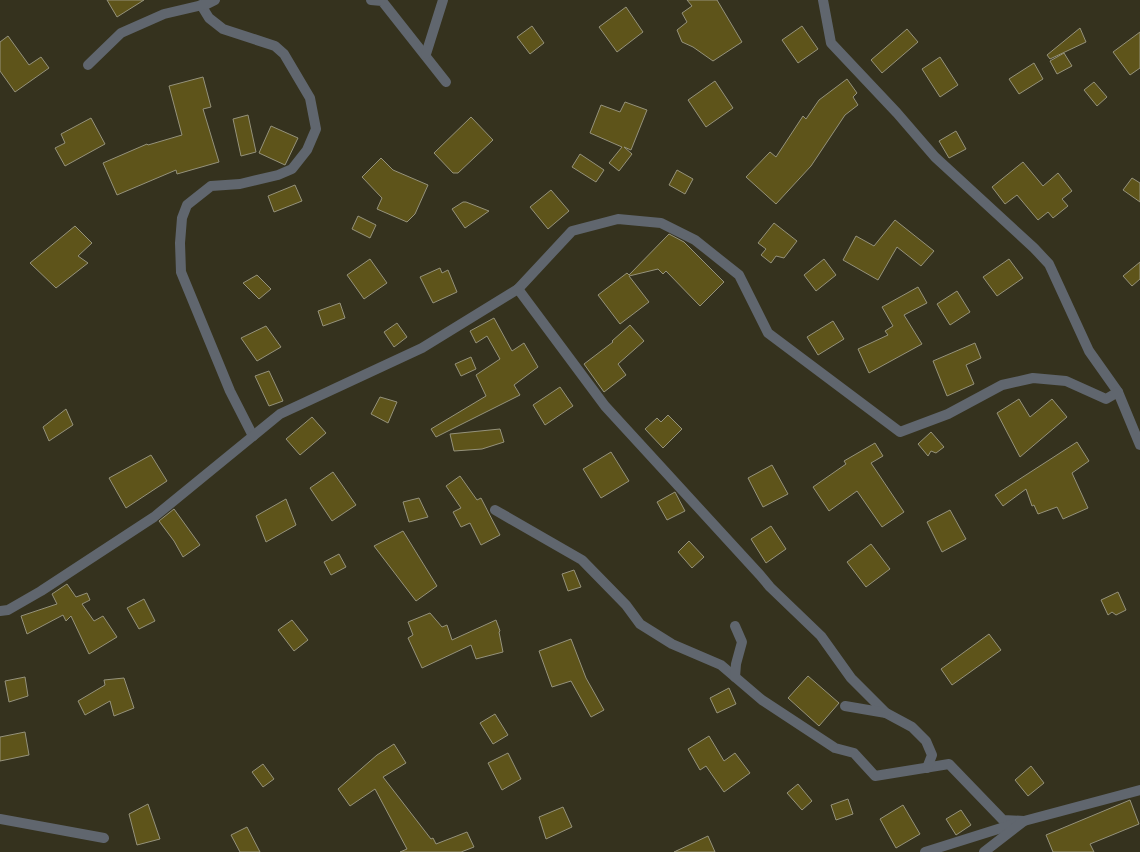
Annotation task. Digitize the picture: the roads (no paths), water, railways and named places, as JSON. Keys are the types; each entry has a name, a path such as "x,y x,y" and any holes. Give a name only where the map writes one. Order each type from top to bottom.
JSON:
{"street":[{"path":"88,65 121,33 164,14 215,0"},
{"path":"371,0 382,1 426,54 446,82"},
{"path":"426,54 443,0"},
{"path":"823,0 831,43 897,113 935,157 1034,248 1049,264 1089,351 1118,392 1140,445"},
{"path":"201,5 209,18 223,29 275,46 284,54 310,98 316,129 307,150 292,169 278,175 240,184 211,186 188,205 182,218 181,272 230,392 254,436"},
{"path":"0,612 8,610 41,592 154,517 280,414 422,348 518,289 572,231 618,219 661,223 695,240 739,275 768,333 900,432 948,414 1002,385 1033,378 1066,381 1106,399 1118,392"},
{"path":"518,289 605,406 770,587 821,636 851,678 886,713 912,727 926,741 932,755 927,768"},
{"path":"495,510 582,560 611,588 640,624 672,644 721,665 762,700 835,748 854,753 875,776 949,764 1003,820 1024,820"},
{"path":"735,626 742,642 736,664 735,677"},
{"path":"845,706 886,713"},
{"path":"925,852 1024,820 1140,790"},
{"path":"0,820 104,838"},
{"path":"984,852 1024,820"}]}
